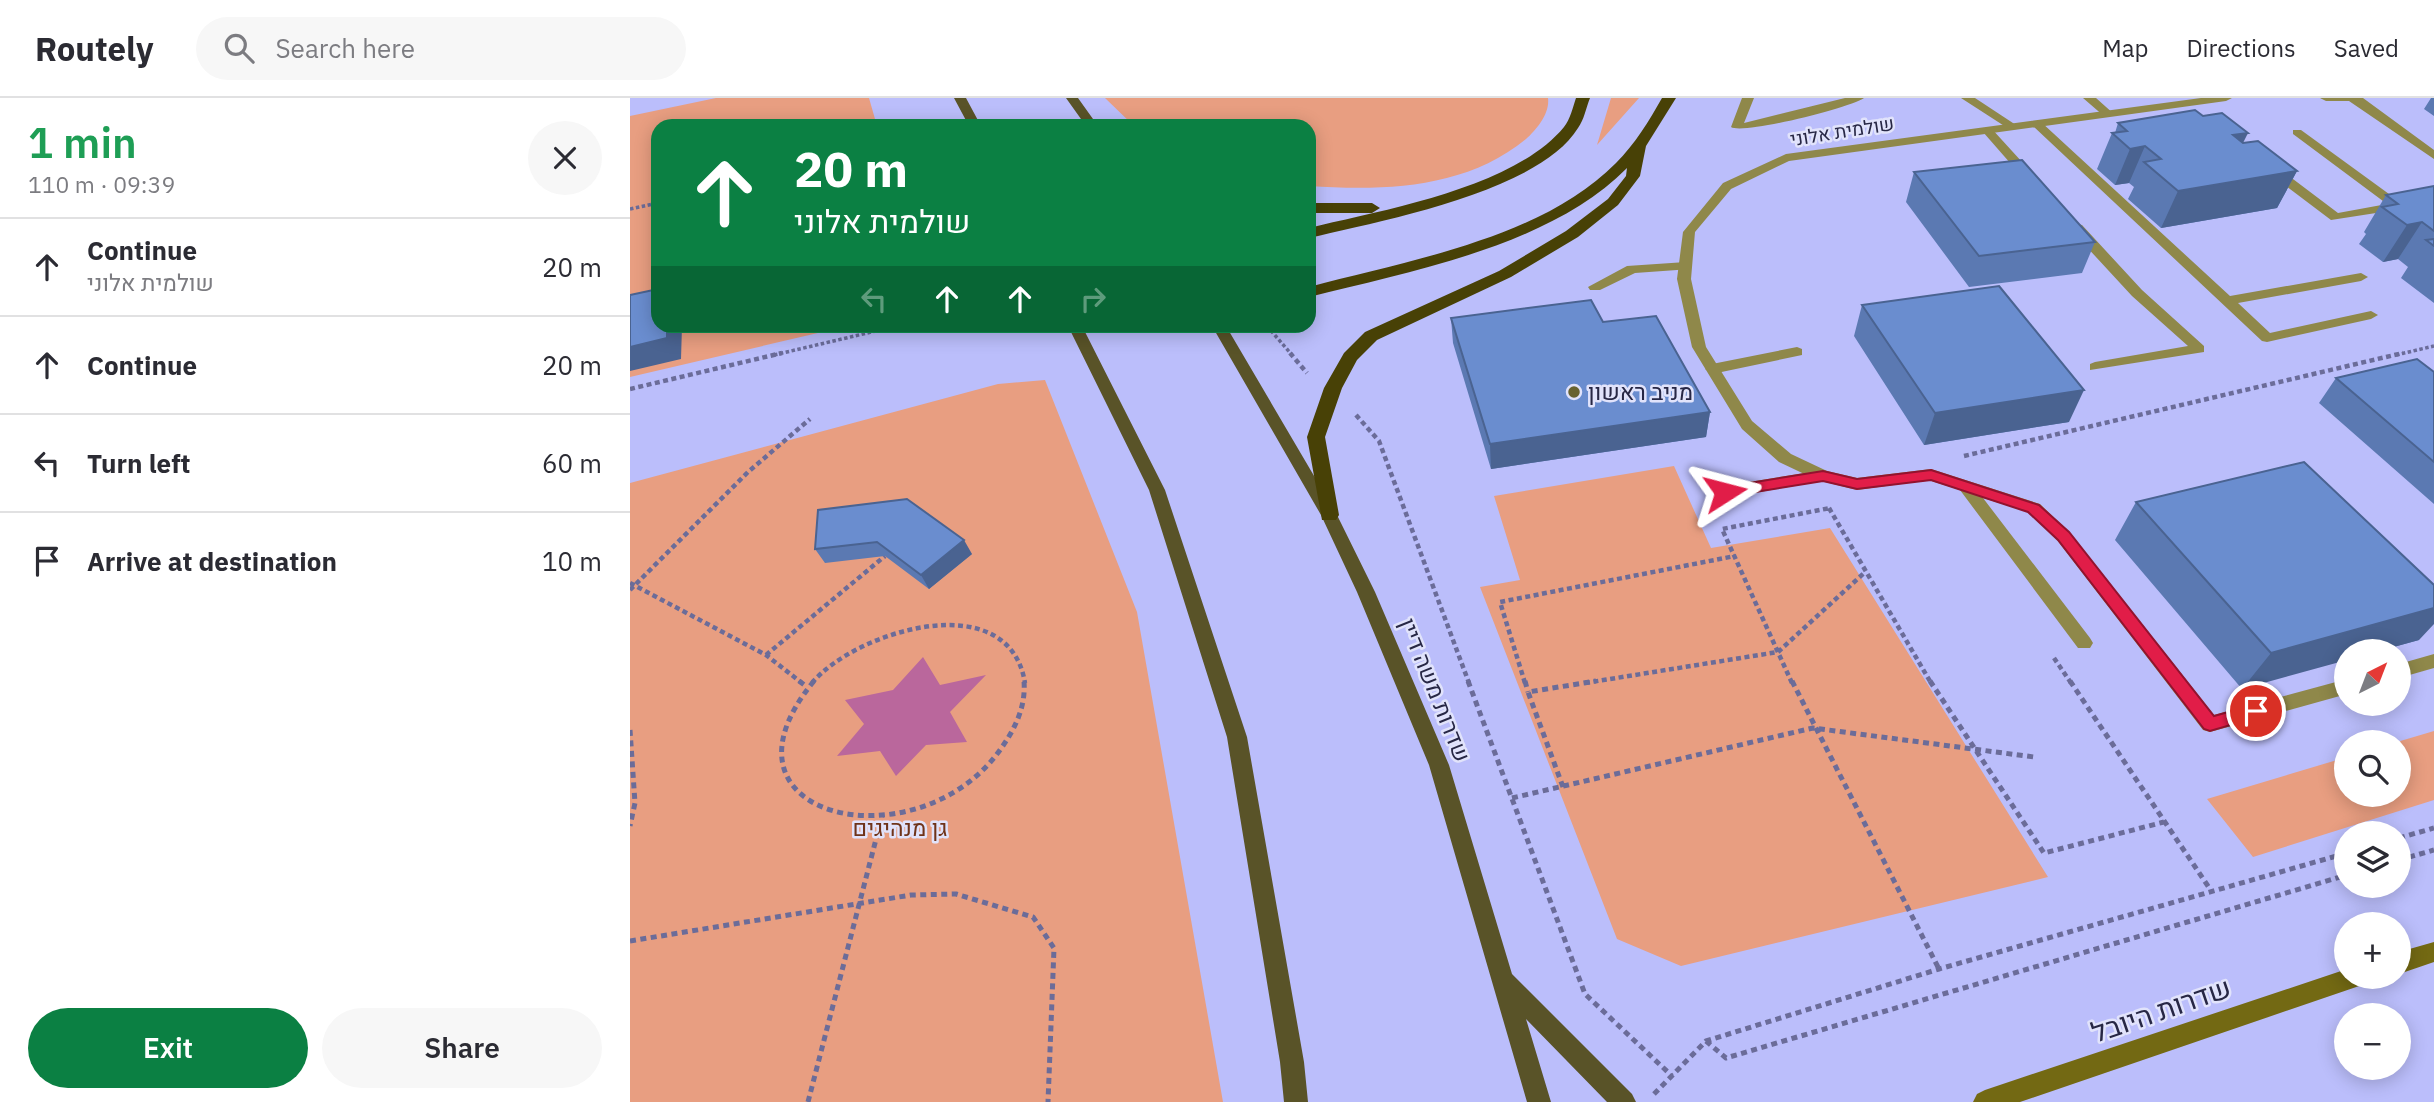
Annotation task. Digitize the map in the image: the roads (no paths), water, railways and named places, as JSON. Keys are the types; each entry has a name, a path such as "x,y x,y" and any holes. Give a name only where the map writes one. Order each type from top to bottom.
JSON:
{"highway":[{"path":"1316,231 1498,180 1536,163 1564,139 1581,112 1583,98"},
{"path":"1316,290 1474,245 1547,218 1588,195 1614,174 1639,147 1669,98"},
{"path":"1329,515 1316,437 1333,388 1350,357 1371,336 1505,274 1572,234 1613,202 1633,176 1639,147"},
{"path":"1316,208 1416,205"}],"main road":[{"path":"960,98 971,119"},
{"path":"1075,102 1087,119"},
{"path":"1078,333 1157,490 1237,737 1292,1062 1296,1102"},
{"name":"שדרות משה דיין","path":"1223,333 1329,515 1366,592 1439,765 1539,1102"},
{"path":"1502,978 1577,1058 1624,1102"}],"street":[{"path":"1748,98 1737,127 1756,125 1858,98"},
{"path":"1968,98 2013,127"},
{"path":"2090,98 2109,116"},
{"name":"שולמית אלוני","path":"1964,484 1931,475 1857,484 1823,476 1785,458 1747,425 1699,347 1684,279 1689,232 1727,186 1786,158 2226,98"},
{"path":"2326,98 2355,99 2434,155"},
{"path":"2037,124 2267,338 2371,315"},
{"path":"1987,130 2043,191"},
{"path":"2297,132 2398,206"},
{"path":"2260,160 2336,217 2434,200"},
{"path":"2071,222 2137,293 2199,349 2095,367"},
{"path":"1595,287 1632,269 1686,266"},
{"path":"2228,301 2361,277"},
{"path":"1712,369 1797,352"},
{"path":"1725,492 1823,476"},
{"path":"1964,484 2084,643"},
{"path":"1964,484 2034,508 2063,536 2210,724 2334,690"},
{"path":"2412,667 2434,661"},
{"path":"2411,959 2434,951"},
{"name":"שדרות היובל","path":"1985,1102 2334,984"}],"place":[{"name":"מניב ראשון","path":"1574,392"}],"park label":[{"name":"גן מנהיגים","path":"900,828"}]}
